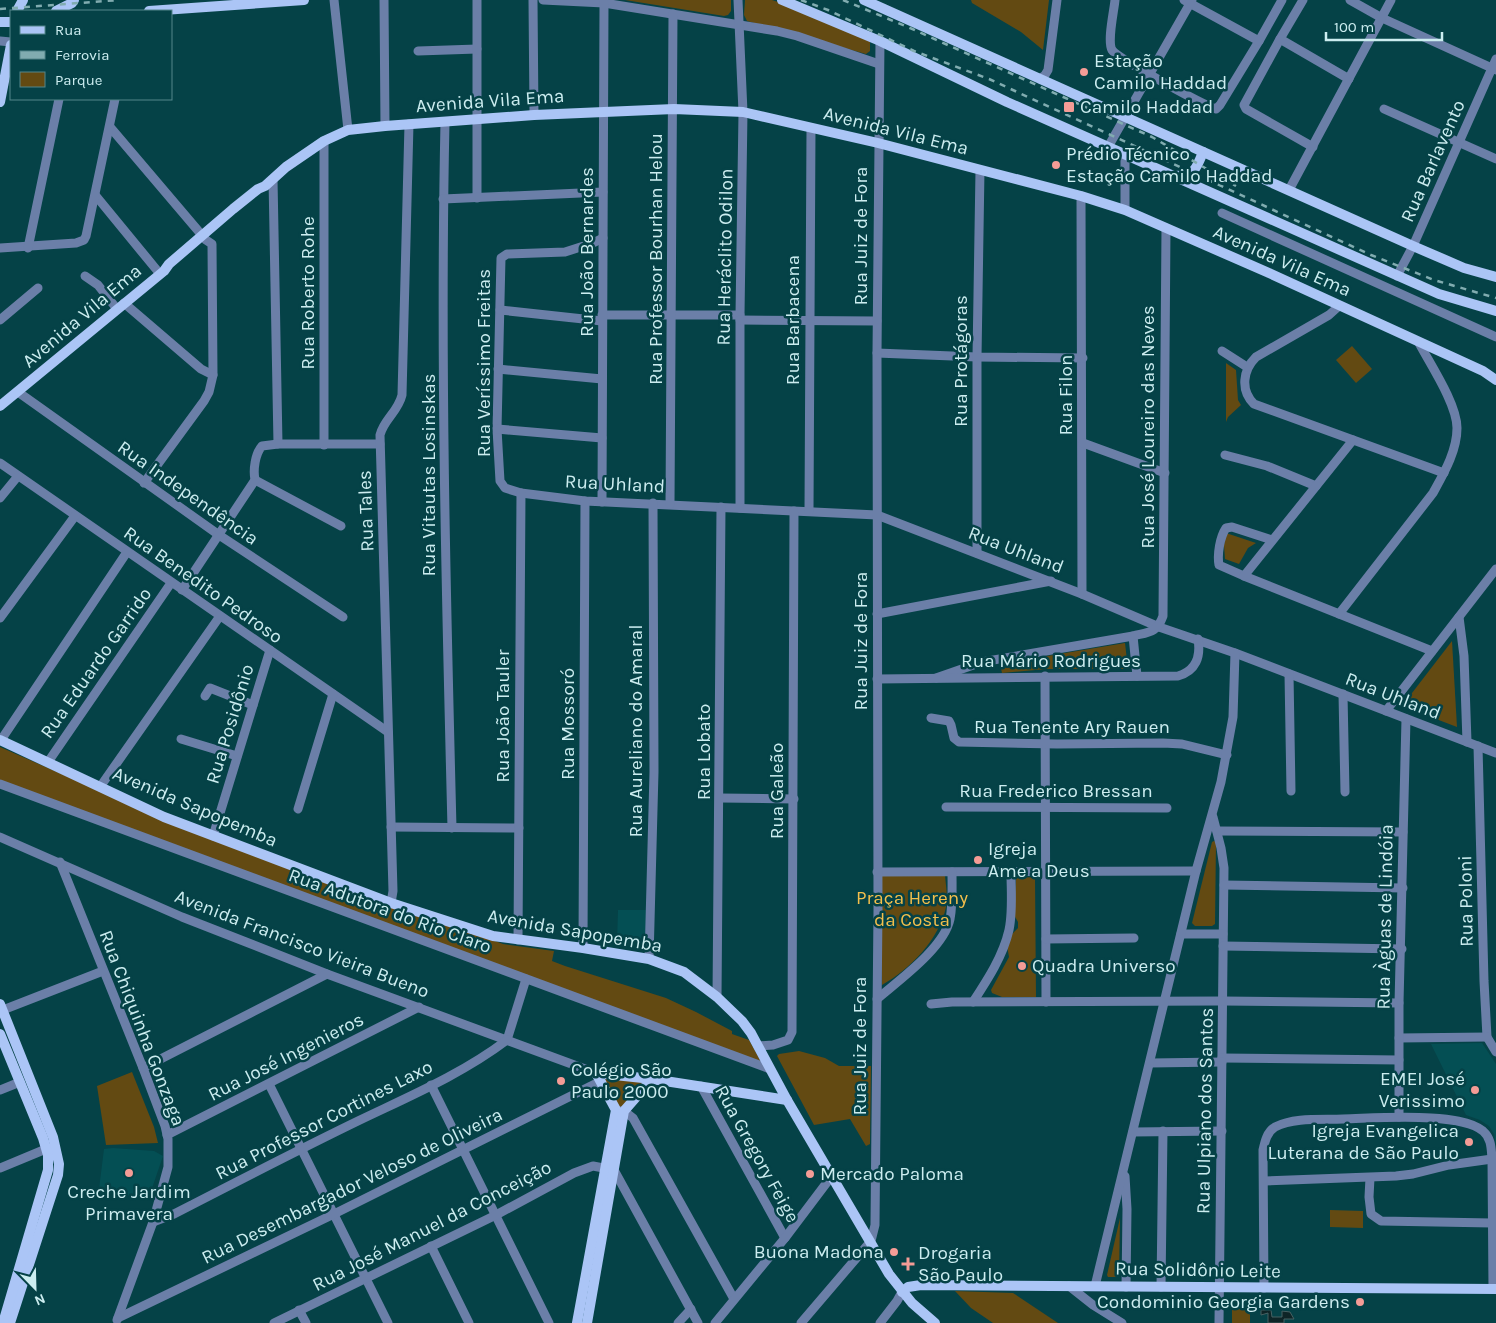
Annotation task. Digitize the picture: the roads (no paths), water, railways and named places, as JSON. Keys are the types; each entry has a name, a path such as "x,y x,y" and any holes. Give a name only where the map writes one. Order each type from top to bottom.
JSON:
{"main road":[{"path":"58,10 71,4 74,0"},
{"path":"164,10 304,0"},
{"path":"782,0 880,41 970,85 1397,276 1439,294 1496,310"},
{"path":"864,0 1413,246 1464,268 1496,277"},
{"path":"1,96 10,49"},
{"name":"Avenida Vila Ema","path":"0,406 120,306 162,273 173,268 204,238 261,194 269,182 286,167 334,135 348,130 408,124 534,115 674,109 743,112 878,142 1081,196 1125,210 1269,273 1483,371 1496,380"},
{"path":"1175,177 1194,171 1203,152"},
{"name":"Avenida Sapopemba","path":"0,740 164,817 391,904 483,934 648,958 684,972 717,997 742,1021 758,1046 786,1100 889,1274 917,1308 935,1323"},
{"path":"1,1008 53,1137 59,1164 58,1175 10,1323"},
{"path":"0,1034 46,1149 48,1170 3,1323"},
{"path":"599,1077 652,1079 786,1100"},
{"path":"599,1077 620,1111"},
{"path":"587,1323 620,1111 652,1079"},
{"path":"577,1323 610,1169"},
{"name":"Rua Solidônio Leite","path":"902,1292 908,1287 921,1285 1495,1289"}],"street":[{"path":"334,0 348,130"},
{"path":"384,0 385,126"},
{"path":"477,0 477,198"},
{"path":"533,0 534,115"},
{"path":"543,0 604,3 797,36 879,64"},
{"path":"1040,79 1048,70 1057,0"},
{"path":"1115,0 1111,39 1112,49 1118,56 1216,109 1259,41 1282,0"},
{"path":"1303,0 1244,105 1246,109 1313,147"},
{"path":"1350,0 1382,18 1494,69"},
{"path":"1289,190 1391,0"},
{"path":"1108,147 1126,118 1189,1 1259,41"},
{"name":"Rua Heráclito Odilon","path":"739,2 743,112 740,508"},
{"name":"Rua João Bernardes","path":"602,502 604,3"},
{"name":"Rua Professor Bourhan Helou","path":"670,504 674,109 673,14"},
{"path":"1280,39 1349,79"},
{"name":"Rua Juiz de Fora","path":"871,1241 875,1225 877,999 877,321 880,41"},
{"path":"418,51 477,49"},
{"name":"Rua Barlavento","path":"1397,276 1413,246 1458,143 1494,69 1496,59"},
{"path":"28,248 59,100"},
{"path":"0,248 76,244 84,240 96,196 115,100"},
{"path":"1384,109 1496,159"},
{"name":"Rua Vitautas Losinskas","path":"445,122 443,199 446,612 452,828"},
{"name":"Rua Tales","path":"391,904 393,891 380,444 382,428 399,406 402,395 408,124"},
{"path":"110,127 204,238 212,244 214,375 209,392 144,483"},
{"name":"Rua Barbacena","path":"809,511 811,128"},
{"name":"Rua Roberto Rohe","path":"324,141 324,445"},
{"path":"1124,154 1125,210"},
{"name":"Rua Protágoras","path":"978,553 977,357 980,170"},
{"path":"269,182 278,444"},
{"path":"443,199 603,192"},
{"path":"96,196 162,273"},
{"name":"Rua Filon","path":"1081,196 1083,358 1082,594"},
{"path":"1222,213 1496,337"},
{"name":"Rua José Loureiro das Neves","path":"1159,627 1163,616 1166,228"},
{"name":"Rua Veríssimo Freitas","path":"501,484 497,429 500,262 504,254 565,252 603,238"},
{"path":"86,276 120,306 201,369 214,375"},
{"path":"0,320 38,288"},
{"path":"1339,306 1329,315 1256,357 1247,367 1245,390 1249,399 1254,404 1444,473"},
{"path":"500,310 602,318 672,315 877,321"},
{"path":"1339,614 1433,493 1453,451 1457,426 1452,405 1419,343"},
{"path":"1222,350 1247,367"},
{"path":"877,353 977,357 1083,358"},
{"path":"498,369 602,379"},
{"name":"Rua Independência","path":"18,392 219,535 343,617"},
{"path":"497,429 602,438"},
{"path":"1244,576 1353,440"},
{"path":"1083,443 1165,473"},
{"path":"182,590 255,480 256,461 260,449 264,445 380,444"},
{"path":"1225,455 1267,466 1316,486"},
{"name":"Rua Benedito Pedroso","path":"0,463 388,732"},
{"path":"0,498 18,476"},
{"path":"255,480 341,526"},
{"name":"Rua Uhland","path":"501,484 505,488 521,494 586,501 877,515 1082,594 1159,627 1198,639 1496,753"},
{"name":"Rua João Tauler","path":"518,940 521,494"},
{"name":"Rua Mossoró","path":"583,948 586,501"},
{"name":"Rua Aureliano do Amaral","path":"648,958 654,772 653,503"},
{"name":"Rua Lobato","path":"717,997 721,507"},
{"name":"Rua Galeão","path":"758,1046 773,1045 788,1040 792,1032 794,511"},
{"path":"0,618 75,516"},
{"path":"1272,540 1232,527 1224,529 1218,558 1219,565 1432,651"},
{"path":"0,740 127,552"},
{"path":"1386,711 1496,569"},
{"name":"Rua Eduardo Garrido","path":"48,762 172,582"},
{"path":"877,614 1051,582"},
{"path":"100,787 220,616"},
{"path":"1459,617 1464,656 1467,742"},
{"path":"936,678 982,662 1133,636 1151,632 1159,627"},
{"path":"1133,636 1137,676"},
{"name":"Rua Mário Rodrigues","path":"877,679 1178,676 1189,673 1195,664 1199,649 1198,639"},
{"name":"Rua Posidônio","path":"213,836 270,650"},
{"path":"1095,1286 1196,871 1213,816 1227,755 1233,717 1235,653"},
{"path":"1289,674 1290,791"},
{"path":"1045,676 1046,1002"},
{"path":"205,696 210,688 253,704"},
{"path":"298,809 333,694"},
{"path":"1343,694 1344,792"},
{"name":"Rua Tenente Ary Rauen","path":"931,718 948,721 954,738 959,742 1045,744 1164,743 1182,744 1227,755"},
{"name":"Rua Àguas de Lindóia","path":"1399,1117 1399,1003 1402,949 1406,719"},
{"path":"181,740 237,756"},
{"name":"Rua Poloni","path":"1478,746 1487,1038 1496,1052"},
{"name":"Rua Adutora do Rio Claro","path":"0,784 770,1069"},
{"path":"720,798 794,799"},
{"name":"Rua Frederico Bressan","path":"946,807 1167,808"},
{"name":"Rua Ulpiano dos Santos","path":"1213,816 1224,868 1219,1323"},
{"path":"391,827 519,828"},
{"path":"1217,831 1403,832"},
{"name":"Avenida Francisco Vieira Bueno","path":"0,836 182,916 327,974 507,1040 599,1077"},
{"name":"Rua Chiquinha Gonzaga","path":"60,862 143,1068 167,1135 168,1167 153,1222 117,1321"},
{"path":"877,872 1196,871"},
{"path":"877,999 937,946 950,921 952,872"},
{"path":"973,1002 997,962 1009,929 1011,872"},
{"path":"1224,885 1403,888"},
{"path":"1181,934 1223,934"},
{"path":"1046,938 1134,938"},
{"path":"1223,946 1402,949"},
{"path":"1,1008 103,971"},
{"path":"143,1068 327,974"},
{"path":"507,1040 526,979"},
{"path":"931,1004 973,1002 1223,1001 1399,1003"},
{"name":"Rua José Ingenieros","path":"167,1135 419,1007"},
{"path":"1399,1038 1487,1038"},
{"name":"Rua Professor Cortines Laxo","path":"153,1222 174,1214 302,1148 431,1085 477,1060 507,1040"},
{"path":"1150,1063 1222,1060 1399,1060"},
{"name":"Rua Desembargador Veloso de Oliveira","path":"117,1321 463,1150 599,1077"},
{"path":"0,1090 20,1082"},
{"path":"269,1084 388,1323"},
{"path":"431,1085 548,1323"},
{"name":"Rua Gregory Feige","path":"700,1086 785,1238"},
{"path":"620,1111 633,1118 734,1299"},
{"path":"1264,1288 1263,1150 1269,1133 1274,1128 1297,1121 1399,1117 1432,1118 1477,1127 1484,1132 1490,1141 1494,1158 1492,1223 1495,1289"},
{"path":"1161,1287 1163,1131"},
{"path":"1133,1132 1222,1131"},
{"path":"0,1168 46,1149"},
{"path":"1264,1181 1370,1178 1413,1174 1494,1158"},
{"path":"1124,1165 1127,1209 1126,1287"},
{"name":"Rua José Manuel da Conceição","path":"274,1323 496,1215 580,1170 593,1166 610,1169"},
{"path":"610,1169 698,1323"},
{"path":"714,1323 785,1238 832,1177"},
{"path":"1370,1178 1371,1214 1381,1221 1492,1223"},
{"path":"801,1323 871,1241"},
{"path":"431,1246 469,1323"},
{"path":"1069,1286 1122,1323"},
{"path":"880,1323 897,1302 902,1292"},
{"path":"678,1323 690,1309"},
{"path":"299,1310 306,1323"}],"railway":[{"path":"0,9 119,0"},
{"path":"801,0 828,10 914,51 989,79 1371,255 1434,280 1496,298"},
{"path":"843,0 910,28 1152,137 1236,186"}],"place":[{"name":"Estação Camilo Haddad","path":"1084,72"},
{"name":"Camilo Haddad","path":"1069,107"},
{"name":"Prédio Técnico Estação Camilo Haddad","path":"1056,165"},
{"name":"Igreja Ame a Deus","path":"978,860"},
{"name":"Quadra Universo","path":"1022,966"},
{"name":"Colégio São Paulo 2000","path":"561,1081"},
{"name":"EMEI José Verissimo","path":"1475,1090"},
{"name":"Igreja Evangelica Luterana de São Paulo","path":"1469,1142"},
{"name":"Creche Jardim Primavera","path":"129,1173"},
{"name":"Mercado Paloma","path":"810,1174"},
{"name":"Buona Madona","path":"894,1252"},
{"name":"Drogaria São Paulo","path":"908,1264"},
{"name":"Condominio Georgia Gardens","path":"1360,1302"}],"park label":[{"name":"Praça Hereny da Costa","path":"912,909"}]}
